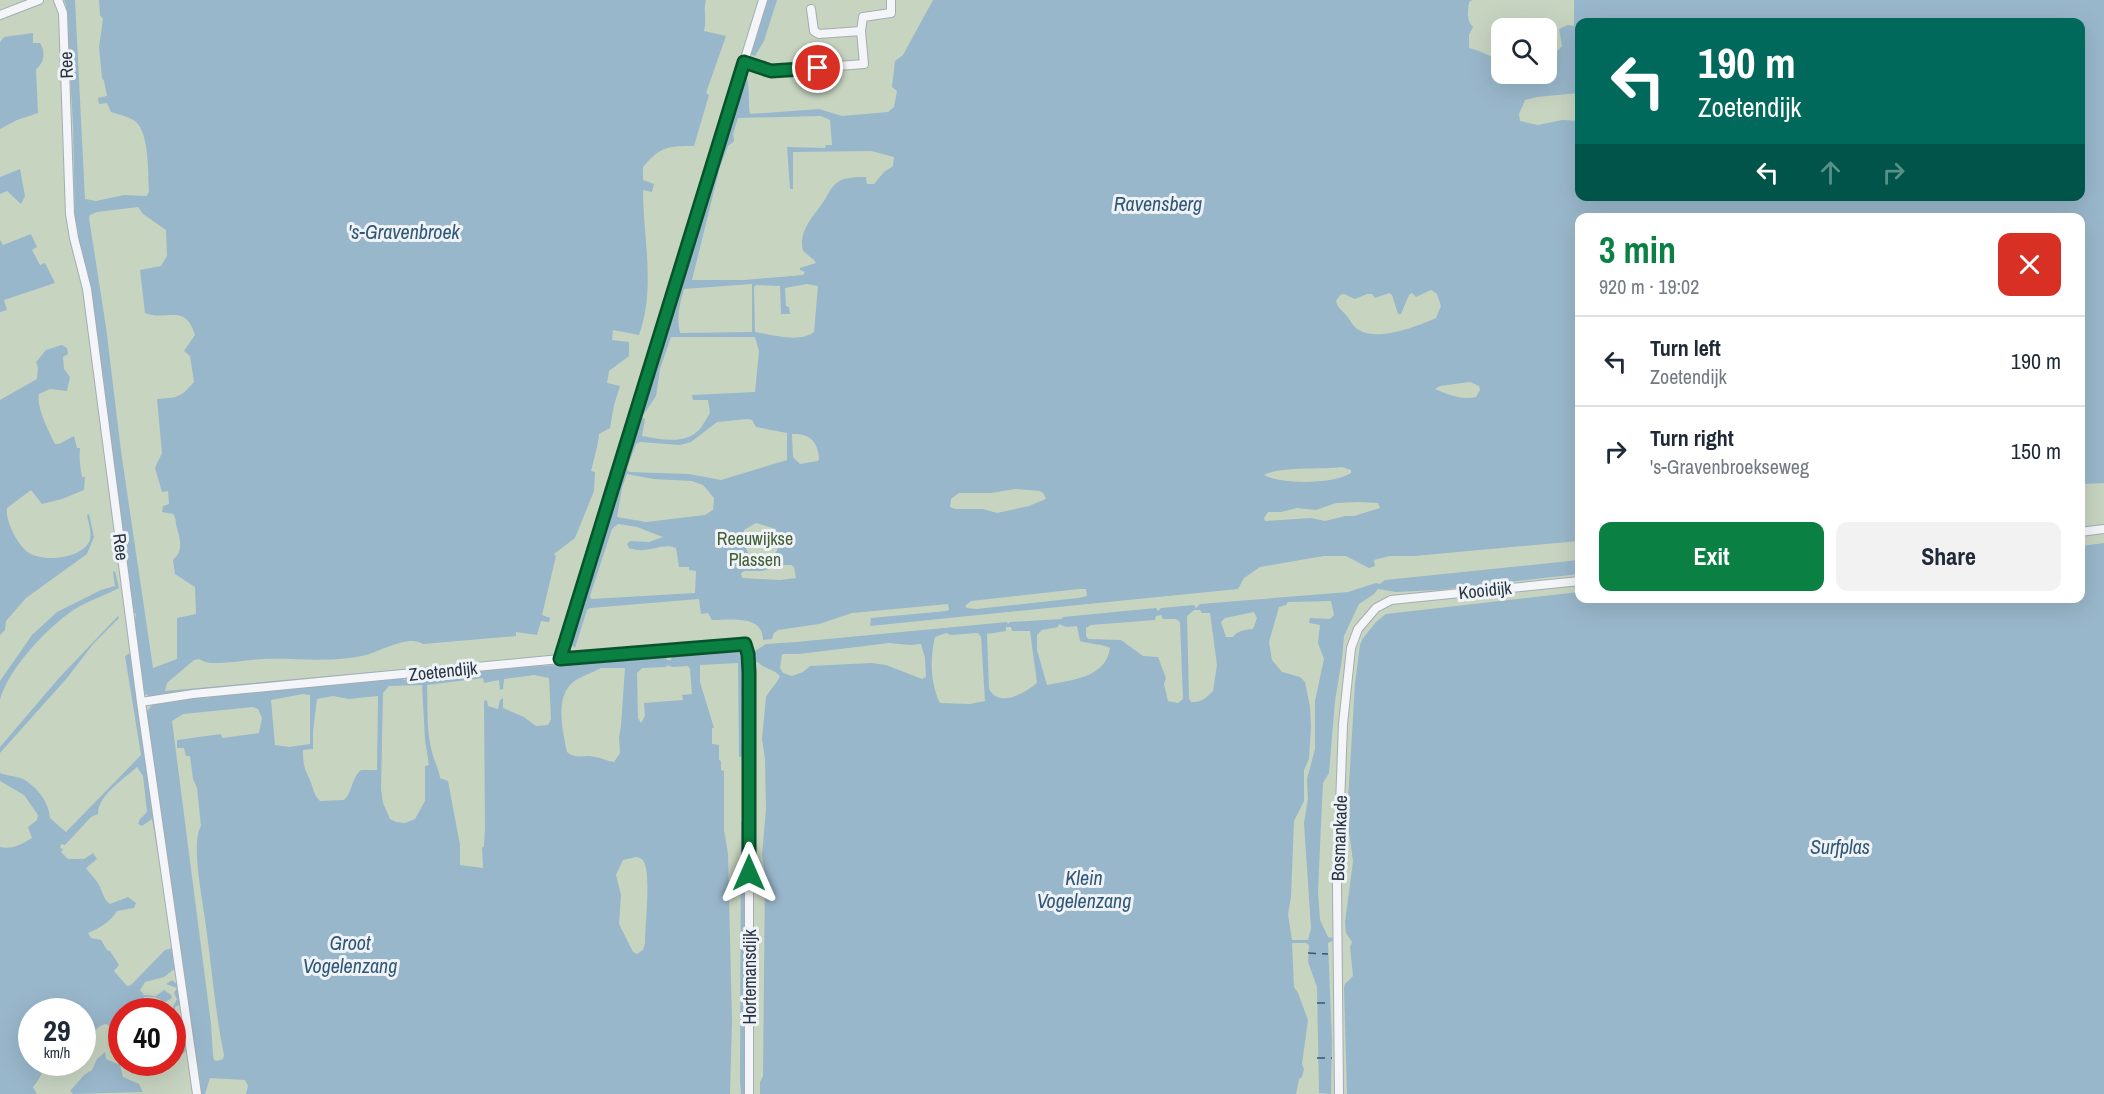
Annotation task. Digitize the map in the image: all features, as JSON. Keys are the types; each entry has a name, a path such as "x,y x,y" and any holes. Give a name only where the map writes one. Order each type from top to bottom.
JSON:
{"street":[{"path":"0,15 39,0"},
{"name":"Ree","path":"58,0 64,17 70,214 87,289 141,702 197,1094"},
{"path":"560,659 763,0"},
{"path":"744,62 771,71 864,64 861,31 863,17 891,13 891,0"},
{"path":"811,9 814,31 819,34 861,31"},
{"path":"2085,532 2104,530"},
{"name":"Kooidijk","path":"1391,600 1575,582"},
{"name":"Bosmankade","path":"1339,1094 1337,915 1343,724 1352,648 1358,629 1376,608 1391,600"},
{"name":"Zoetendijk","path":"141,702 193,694 745,644"},
{"name":"Hortemansdijk","path":"745,644 748,657 748,1094"}],"green space":[{"name":"Reeuwijkse Plassen","path":"0,0 2104,0 2104,1094 0,1094"}],"water":[{"path":"64,0 75,0 85,199 96,201 124,195 147,196 149,191 147,156 142,130 133,120 111,112 107,103 99,104 98,98 107,96 102,78 99,47 103,19 100,15 99,0 706,0 704,31 726,36 706,93 709,95 694,146 678,146 660,151 643,167 643,180 654,184 652,192 643,190 648,281 644,317 639,335 613,330 612,340 629,342 629,356 609,371 607,383 620,386 610,428 599,434 591,471 595,472 594,491 575,538 554,554 556,556 542,615 550,618 549,622 541,621 537,635 516,632 516,636 423,644 411,641 395,644 366,655 341,659 263,659 228,663 194,660 167,683 165,691 395,670 174,693 159,703 209,698 209,696 402,678 404,680 423,675 442,676 472,673 473,671 601,663 665,656 667,660 671,660 672,655 721,650 752,653 766,644 1007,622 1008,624 1156,608 1158,611 1161,608 1194,605 1196,608 1200,604 1348,592 1376,583 1380,584 1385,580 1575,560 1575,574 1438,590 1396,592 1378,589 1359,604 1344,636 1335,701 1329,773 1323,783 1318,892 1320,920 1328,937 1334,940 1328,943 1332,1041 1331,1094 1319,1093 1317,987 1308,962 1309,945 1292,943 1294,987 1308,1020 1302,1064 1304,1069 1296,1094 760,1094 760,1082 763,1076 765,874 762,855 766,809 765,759 762,739 766,697 780,676 758,662 742,665 743,757 739,757 738,663 700,665 700,682 714,728 712,728 712,744 719,745 719,760 721,770 724,771 724,830 728,854 732,1021 730,1094 246,1094 248,1086 245,1080 210,1078 205,1094 200,1094 149,729 147,711 153,704 153,698 145,694 142,684 136,614 133,612 103,378 75,223 73,125","holes":["138,207 143,214 166,230 167,256 161,266 140,270 145,313 181,316 191,325 195,335 184,351 190,356 194,382 178,396 157,399 162,453 155,468 162,492 168,491 169,504 163,506 162,512 173,514 179,537 180,549 173,560 175,574 195,587 196,614 177,618 177,659 153,668 121,451 90,215 97,212","1331,601 1334,615 1330,619 1310,618 1309,623 1320,625 1318,643 1324,659 1315,701 1315,749 1307,779 1308,799 1304,823 1311,928 1308,940 1292,940 1288,914 1291,897 1294,821 1304,801 1304,770 1309,759 1310,707 1305,682 1300,677 1282,672 1272,660 1269,642 1279,607 1288,602","1194,610 1200,610 1202,613 1210,613 1217,665 1213,691 1201,701 1191,702 1189,698 1187,616","1254,612 1257,618 1253,629 1244,630 1233,637 1226,637 1221,622 1225,618","1161,615 1163,619 1176,619 1180,622 1183,699 1178,703 1168,701 1164,684 1166,678 1158,657 1143,656 1121,640 1088,639 1086,636 1086,628 1091,625 1155,620 1156,616","1059,624 1066,627 1077,626 1080,641 1110,648 1107,658 1095,672 1047,685 1037,650 1037,635 1042,630 1058,627","1006,627 1011,627 1012,631 1030,631 1037,683 1013,697 1000,698 994,695 989,689 987,634 1006,631","946,633 951,635 978,633 981,637 985,701 970,704 940,703 934,687 932,654 935,637","889,643 921,644 925,658 926,677 922,679 886,665 871,663 810,666 803,672 792,676 783,673 780,668 782,654","667,665 688,666 692,694 682,695 683,700 644,703 645,716 641,723 638,718 637,673 642,668 666,667","601,668 625,668 619,737 620,753 614,762 591,756 574,756 567,752 564,735 562,707 566,691 577,679","534,675 549,678 551,719 548,725 536,726 524,717 503,708 503,698 500,700 498,709 488,706 487,700 484,701 483,868 460,865 460,845 448,781 440,778 430,744 427,685 483,678 484,683 499,680 500,690 503,689 504,679","422,685 425,740 429,765 425,766 425,801 415,819 405,823 390,819 383,803 381,789 383,693 389,686","303,694 310,695 310,744 289,747 275,745 271,700","333,696 349,699 378,696 377,770 361,770 344,800 320,801 316,797 303,761 303,750 313,749 317,699","253,707 258,709 262,718 259,733 222,738 221,734 177,740 177,748 184,748 186,756 190,756 193,779 197,788 201,826 198,835 197,860 224,1055 223,1059 217,1061 214,1060 213,1055 172,721 183,714","636,857 641,858 644,862 647,878 645,943 643,950 637,954 633,952 619,924 621,895 616,875 623,860"]},
{"path":"768,0 777,0 764,41 755,56 750,54"},
{"name":"Ravensberg","path":"933,0 1473,0 1469,2 1468,9 1468,18 1473,27 1469,35 1469,48 1491,56 1491,84 1557,84 1557,51 1562,46 1559,29 1568,25 1574,26 1574,0 2104,0 2104,483 2085,484 2085,213 1575,213 1575,541 1414,556 1390,556 1374,560 1375,566 1369,568 1346,556 1324,556 1260,567 1244,578 1238,589 870,626 871,618 946,611 949,610 948,604 852,613 819,624 778,630 772,639 763,640 762,632 752,622 736,619 712,620 708,613 701,614 699,599 590,608 587,610 575,648 569,642 586,585 589,584 588,579 657,352 662,347 660,344 720,147 727,135 725,131 743,80 746,75 750,114 819,109 842,116 888,112 894,107 897,91 892,87 895,61 903,55","holes":["821,116 830,120 832,145 826,145 825,148 787,147 790,189 793,189 793,152 871,151 894,157 893,166 884,172 874,184 867,184 866,177 855,177 841,180 833,186 805,231 803,251 816,263 800,268 805,272 803,275 744,280 692,280 720,167 728,146 734,141 733,134 738,118","752,284 752,332 680,333 678,316 684,289","807,284 818,286 814,332 794,338 755,332 754,287 756,285 780,286 781,314 790,314 789,307 786,306 785,288","1431,290 1437,294 1441,306 1436,318 1387,334 1367,333 1357,329 1339,308 1336,301 1340,295 1344,294 1355,299 1367,294 1372,294 1375,298 1389,293 1392,295 1398,314 1401,314 1409,295 1412,293 1416,297","671,337 755,337 759,351 755,392 692,395 693,400 708,400 710,413 699,430 686,438 664,439 642,436 645,419 642,417 656,396 660,369","1470,382 1479,386 1480,390 1476,397 1465,398 1435,389 1440,386","748,419 752,420 756,427 787,433 787,460 721,480 689,474 629,472 627,469 636,444 640,442 680,445 691,442 717,422","792,434 804,435 815,443 818,461 800,464 793,457","1342,467 1351,470 1351,473 1343,477 1308,482 1295,482 1264,475 1290,469","627,474 653,479 692,481 703,485 714,498 713,510 705,515 646,522 617,517","1015,489 1040,491 1046,499 1029,506 997,513 983,509 950,507 951,499 959,493 991,493","1358,502 1378,503 1380,508 1354,516 1325,521 1311,518 1265,521 1264,518 1268,512 1297,508 1316,510 1336,503","756,523 776,529 778,544 776,552 764,557 748,553 744,543 744,530","618,524 637,527 663,537 649,542 630,541 627,544 629,548 637,550 665,546 676,548 679,567 689,567 689,570 696,571 695,593 591,599 590,596 612,529","791,565 794,567 796,578 780,580 742,578 741,573 744,571 762,571","1079,589 1086,589 1087,596 976,609 965,606 971,601"]},
{"path":"33,33 33,43 40,43 43,54 41,64 36,69 38,113 0,129 0,42 4,37"},
{"path":"20,169 25,196 21,204 7,191 0,194 0,177"},
{"path":"31,234 37,247 32,250 40,265 45,263 55,283 4,300 7,310 0,312 0,240 3,245"},
{"path":"62,345 67,348 68,354 63,357 64,369 70,377 67,391 50,389 39,394 39,406 55,444 74,436 77,448 80,448 81,473 82,477 85,477 84,490 42,504 31,490 7,508 7,513 10,526 17,539 25,550 36,556 61,557 84,548 90,539 87,515 89,514 94,537 87,554 26,598 6,621 5,630 0,635 0,400 37,379 36,362 46,350"},
{"name":"Surfplas","path":"2104,543 2104,1094 1347,1094 1344,988 1353,976 1350,947 1352,942 1346,933 1345,922 1353,861 1347,818 1355,684 1363,638 1386,614 1575,592 1575,603 2085,603 2085,545"},
{"path":"115,571 119,588 80,606 44,634 21,660 0,700 0,681 32,635 57,612 101,590 115,586 113,572"},
{"path":"118,616 119,618 94,643 67,678 0,753 0,747 59,678"},
{"path":"130,653 147,758 164,889 152,819 142,826 138,824 147,812 143,776 137,767 102,800 98,814 91,817 65,845 61,844 60,848 63,849 61,852 68,859 84,859 93,853 97,859 86,868 110,904 128,897 136,903 134,908 117,911 104,924 88,933 91,938 101,940 110,951 119,965 114,971 127,986 131,985 165,950 174,948 177,967 164,977 145,982 140,990 144,995 156,996 164,990 172,998 108,998 108,1025 102,1025 96,1030 96,998 18,998 18,1076 40,1076 33,1087 37,1094 0,1094 0,847 13,847 32,838 28,827 37,820 38,815 24,795 0,781 0,773 23,779 33,786 45,801 50,818 66,832 141,755 125,656"},
{"path":"741,822 745,822 745,1094 741,1094 740,1082"},
{"path":"172,980 178,985 180,998 176,998 174,993 177,988 166,984"},
{"path":"105,1052 108,1060 108,1076 123,1076 139,1084 143,1092 73,1094 70,1091 83,1076 96,1076 97,1059"}],"waterway":[{"path":"653,339 678,259"},
{"path":"610,474 652,340"},
{"path":"579,579 608,480"}],"ferry route":[{"path":"1308,953 1328,954"},
{"path":"1317,1003 1331,1003"},
{"path":"1317,1058 1332,1058"}],"route":[{"path":"749,873 749,672 745,644 560,659 744,62 771,71 818,68"}],"water label":[{"name":"'s-Gravenbroek","path":"404,231"},
{"name":"Klein Vogelenzang","path":"1084,888"},
{"name":"Groot Vogelenzang","path":"350,954"}]}
